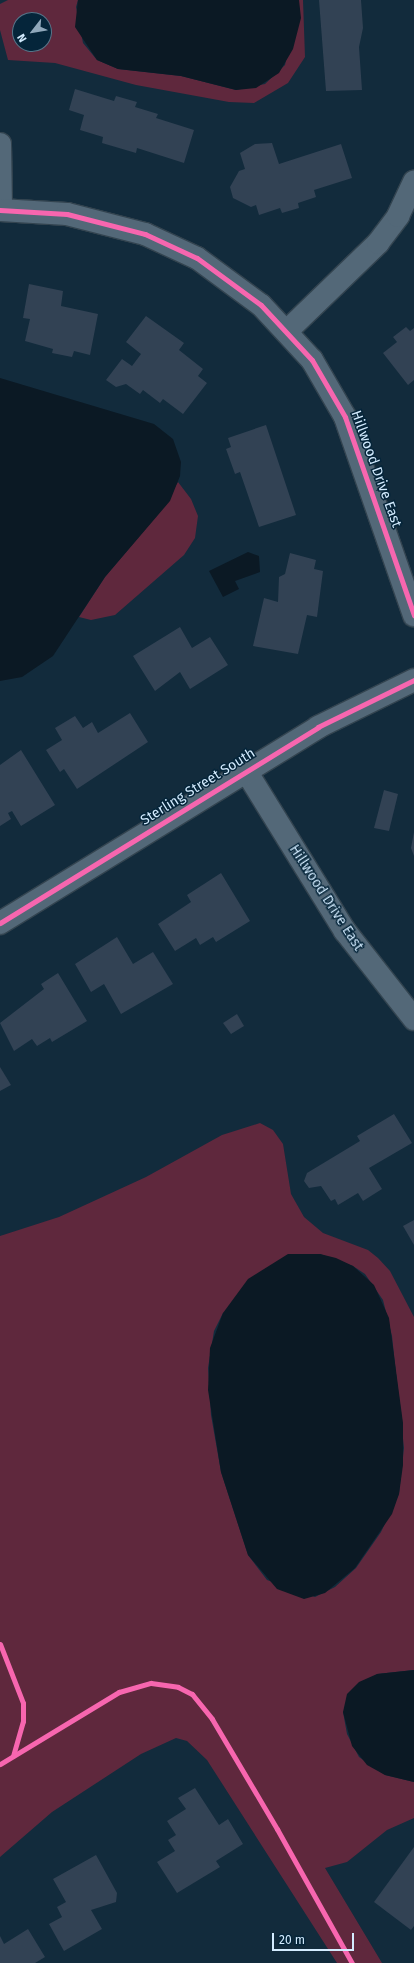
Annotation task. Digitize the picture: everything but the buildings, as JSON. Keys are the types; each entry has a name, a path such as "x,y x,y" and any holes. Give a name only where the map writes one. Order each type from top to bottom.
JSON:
{"street":[{"path":"0,144 1,210"},
{"path":"287,331 378,243 398,216 414,181"},
{"name":"Hillwood Drive East","path":"1,210 67,214 145,234 215,270 261,305 287,331 324,378 354,435 414,615"},
{"name":"Sterling Street South","path":"0,923 333,719 414,680"},
{"name":"Hillwood Drive East","path":"246,771 345,931 414,1019"}],"shaded area":[{"path":"8,0 78,0 76,7 83,43 97,60 118,69 181,76 236,90 265,84 285,65 299,0 303,0 305,57 288,83 254,103 229,102 136,85 55,63 8,60 0,30 0,4"},
{"path":"178,482 191,499 198,516 195,538 184,555 115,615 91,620 79,617 105,577 158,514"},
{"path":"260,1123 273,1130 283,1144 291,1194 304,1217 323,1233 368,1250 378,1258 390,1271 414,1317 414,1670 377,1674 343,1712 347,1734 359,1757 385,1775 414,1782 414,1818 387,1830 347,1862 325,1868 382,1963 337,1963 207,1760 187,1741 176,1738 141,1754 52,1812 0,1857 0,1236 59,1217 146,1177 222,1135","holes":["320,1254 353,1266 365,1274 383,1300 392,1336 404,1448 399,1494 381,1532 356,1568 335,1587 315,1597 267,1580 248,1555 221,1472 211,1415 208,1368 214,1331 223,1313"]}],"water":[{"path":"78,0 299,0 301,18 293,49 279,73 256,88 236,90 181,76 118,69 97,60 75,27"},
{"path":"0,378 154,424 173,439 181,462 180,476 170,501 105,577 53,656 22,677 0,681"},
{"path":"248,552 259,556 260,572 235,581 239,589 223,597 209,571"},
{"path":"288,1254 320,1254 336,1258 353,1266 374,1285 389,1318 403,1423 403,1465 399,1494 392,1514 355,1568 325,1593 304,1599 277,1589 248,1555 221,1472 208,1390 210,1348 223,1313 248,1279"},
{"path":"414,1670 414,1782 385,1775 367,1765 352,1746 343,1712 347,1694 359,1682 377,1674"}],"cycle path":[{"path":"0,210 67,214 145,234 197,258 261,305 312,360 345,417 414,615"},
{"path":"0,923 318,727 414,680"},
{"path":"0,1644 23,1703 23,1721 13,1756"},
{"path":"0,1764 119,1692 151,1683 178,1687 192,1694 212,1719 277,1829 352,1963"}]}
